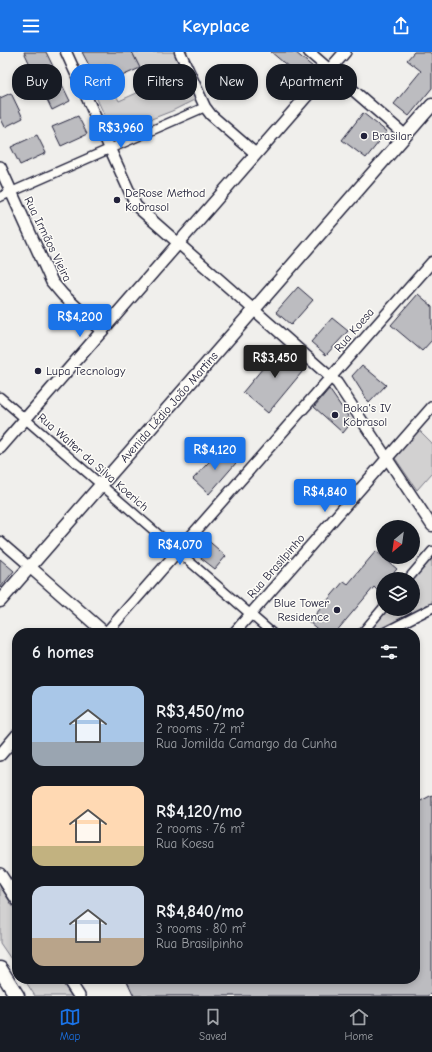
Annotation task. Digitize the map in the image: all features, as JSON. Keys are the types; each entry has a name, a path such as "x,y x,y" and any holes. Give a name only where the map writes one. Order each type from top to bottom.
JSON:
{"highway":[{"path":"0,969 17,996"}],"main road":[{"path":"334,64 345,52"},
{"path":"0,448 303,100"},
{"name":"Avenida Lédio João Martins","path":"0,600 432,105"},
{"name":"Rua Irmãos Vieira","path":"0,167 52,282 63,295 102,331"},
{"path":"30,567 100,628"},
{"path":"0,755 12,741"},
{"path":"0,874 12,883"},
{"path":"72,984 80,996"}],"street":[{"path":"66,52 136,206 177,244 330,377 340,388 432,526"},
{"path":"180,52 205,107 216,121 256,154"},
{"path":"309,52 322,64"},
{"path":"357,94 405,135"},
{"path":"0,197 205,107"},
{"name":"Rua Koesa","path":"110,628 432,262"},
{"name":"Rua Walter da Silva Koerich","path":"0,397 266,628"},
{"name":"Rua Brasilpinho","path":"238,628 432,407"},
{"path":"0,541 30,567"},
{"path":"414,572 432,551"},
{"path":"393,628 432,608"},
{"path":"366,628 376,616"}],"shaded area":[{"path":"132,52 178,52 183,64 137,64"},
{"path":"133,95 133,100 194,100 172,111 113,134 97,100 119,101 125,100 125,98"},
{"path":"419,430 432,443 432,473 417,490 395,458"},
{"path":"432,557 432,604 420,610 419,572"},
{"path":"381,616 409,616 386,628 370,628"},
{"path":"0,886 12,905 12,961 0,943"},
{"path":"27,984 63,984 71,996 35,996"}],"building":[{"path":"24,52 46,52 52,64 30,64"},
{"path":"82,52 132,52 138,64 133,64 133,71 125,75 125,64 88,64"},
{"path":"271,52 295,52 309,64 285,64"},
{"path":"414,52 429,52 432,54 432,88 409,116 394,104 421,71 407,60"},
{"path":"62,85 70,101 52,110 47,100 62,100"},
{"path":"11,93 12,100 14,100 23,118 5,127 0,117 0,98"},
{"name":"Brasilar","path":"363,113 387,132 366,158 342,140"},
{"path":"78,116 87,134 61,146 52,127"},
{"path":"37,135 46,153 20,165 11,147"},
{"path":"298,287 313,300 291,325 276,312"},
{"path":"418,294 432,306 432,340 422,351 391,325"},
{"path":"332,318 348,331 326,355 311,342"},
{"path":"282,345 307,366 268,413 243,392"},
{"path":"362,365 386,385 369,403 352,376"},
{"name":"Boka's IV Kobrasol","path":"329,389 352,422 343,433 314,407"},
{"path":"221,449 236,463 209,494 193,479"},
{"path":"204,537 226,556 215,569 192,551"},
{"name":"Blue Tower Residence","path":"376,551 376,564 391,564 397,569 394,572 376,572 376,589 374,587 339,628 316,628 309,622 344,581 348,584"},
{"path":"0,559 14,571 0,588"},
{"path":"432,795 432,993 427,996 134,996 128,984 420,984 420,801"}],"place":[{"name":"Brasilar","path":"364,136"},
{"name":"DeRose Method Kobrasol","path":"117,200"},
{"name":"Lupa Tecnology","path":"38,371"},
{"name":"Boka's IV Kobrasol","path":"335,415"},
{"name":"Blue Tower Residence","path":"337,610"}]}
